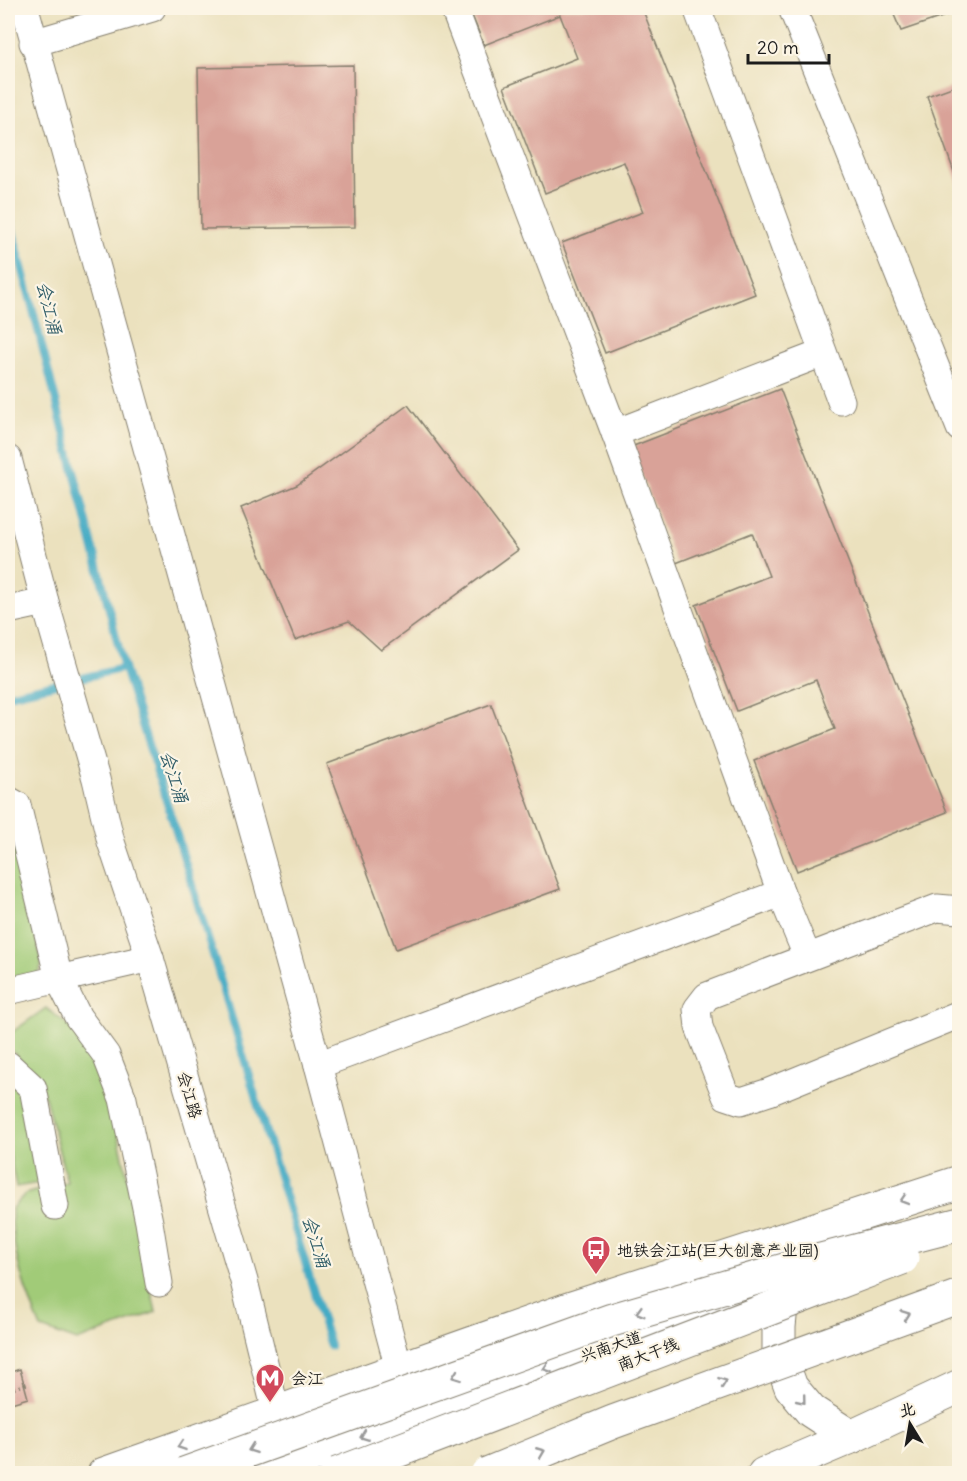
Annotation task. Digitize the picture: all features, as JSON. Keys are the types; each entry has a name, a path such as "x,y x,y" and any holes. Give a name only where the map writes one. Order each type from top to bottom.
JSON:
{"main road":[{"path":"104,1473 566,1310 960,1182"},
{"path":"184,1473 612,1320 798,1266 960,1225"},
{"name":"兴南大道","path":"282,1470 489,1389 960,1225"},
{"name":"南大干线","path":"337,1473 960,1236"},
{"path":"783,1285 778,1327 779,1354 791,1387 811,1412 851,1437"},
{"path":"487,1473 624,1418 960,1296"},
{"path":"764,1473 851,1437 960,1386"}],"street":[{"path":"25,8 318,1065 399,1369"},
{"path":"33,43 152,8"},
{"path":"454,8 615,434 781,893 807,956"},
{"path":"697,8 841,401"},
{"path":"792,8 960,428"},
{"path":"615,434 824,353"},
{"name":"会江路","path":"8,459 45,602 96,779 111,842 150,958 244,1281 276,1413 282,1470"},
{"path":"8,610 45,602"},
{"path":"8,800 17,806 59,979 78,1017 106,1055 123,1099 149,1222 159,1283"},
{"path":"318,1065 781,893"},
{"path":"960,910 937,908 807,956 707,996 697,1009 699,1027 726,1096 741,1101 769,1092 960,1014"},
{"path":"8,990 150,958"},
{"path":"8,1065 33,1088 56,1206"}],"path":[{"path":"8,1390 28,1383"}],"green space":[{"path":"8,819 42,963 39,973 8,985"},
{"path":"46,1008 76,1031 96,1064 110,1096 156,1312 77,1341 41,1328 20,1270 12,1224 12,1208 25,1194 67,1182 45,1097 19,1058 10,1049 8,1035"},
{"path":"8,1079 21,1096 40,1183 16,1187 8,1145"}],"building":[{"path":"469,8 642,8 755,294 605,353 562,243 643,212 624,162 545,193 504,87 577,58 560,15 484,45"},
{"path":"891,8 960,8 960,11 901,31"},
{"path":"353,65 355,227 201,229 198,68"},
{"path":"960,84 960,186 959,186 927,96"},
{"path":"780,389 947,812 797,871 754,761 835,729 816,680 737,711 696,605 769,576 752,533 676,563 631,447"},
{"path":"408,405 518,550 381,650 349,621 295,640 241,508 297,485"},
{"path":"491,704 560,889 396,949 327,764"},
{"path":"20,1369 28,1398 8,1404 8,1373"}],"waterway":[{"name":"会江涌","path":"8,212 124,668 178,838 330,1346"},
{"path":"8,695 124,668"}],"place":[{"name":"地铁会江站(巨大创意产业园)","path":"596,1276"},
{"name":"会江","path":"270,1404"}]}
